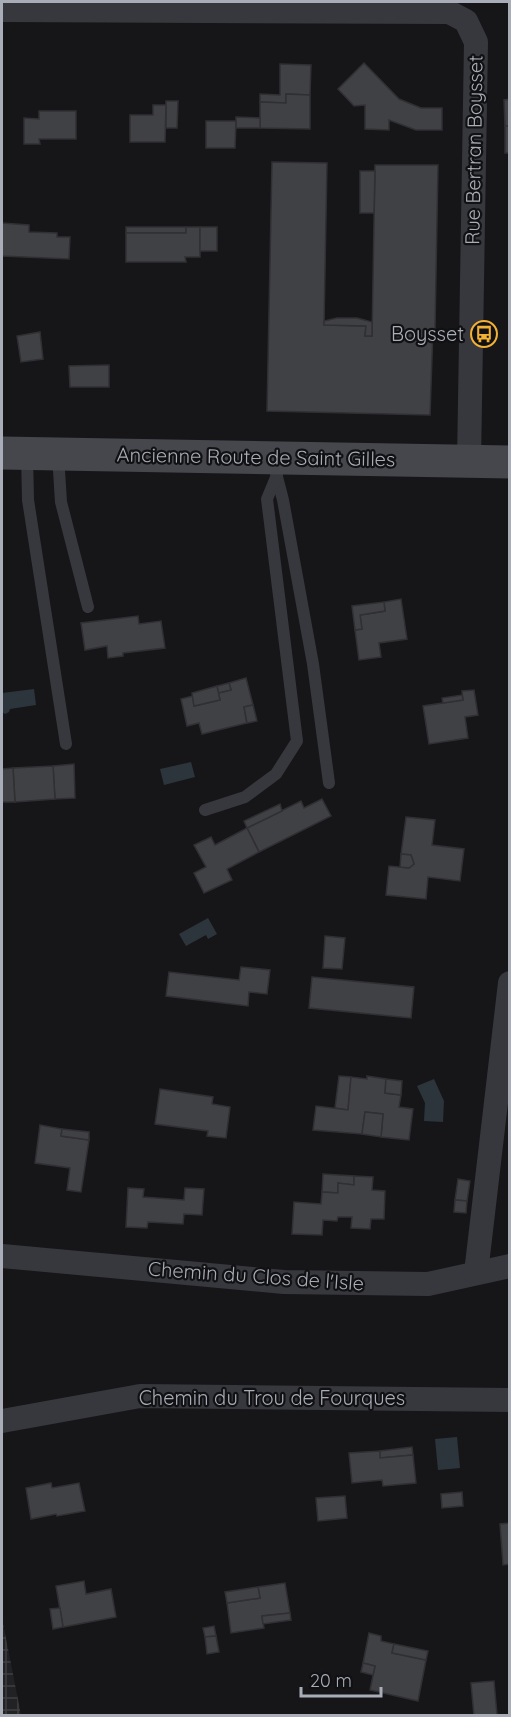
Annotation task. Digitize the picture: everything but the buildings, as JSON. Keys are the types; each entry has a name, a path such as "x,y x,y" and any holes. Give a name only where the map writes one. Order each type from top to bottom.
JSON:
{"street":[{"name":"Rue Bertran Boysset","path":"2,10 449,7 466,21 476,42 469,460"},
{"name":"Ancienne Route de Saint Gilles","path":"29,454 275,466 469,460 510,462"},
{"path":"476,1273 510,983"},
{"name":"Chemin du Clos de l'Isle","path":"2,1256 284,1282 428,1284 510,1266"},
{"name":"Chemin du Trou de Fourques","path":"2,1421 140,1395 510,1400"}],"lane":[{"path":"29,454 61,502 88,607"},
{"path":"29,454 28,500 66,744"},
{"path":"275,466 313,664 329,783"},
{"path":"205,810 245,797 276,774 297,741 267,499 275,466"}],"shaded area":[{"path":"34,689 36,705 10,709 5,714 2,712 2,693"},
{"path":"191,762 195,777 164,785 160,769"},
{"path":"208,918 217,934 208,939 206,935 186,946 179,934"},
{"path":"434,1079 444,1101 443,1122 424,1121 425,1103 417,1086"},
{"path":"457,1437 460,1468 438,1470 435,1439"},
{"path":"2,1618 21,1715 2,1715"}],"place":[{"name":"Boysset","path":"484,334"}]}
